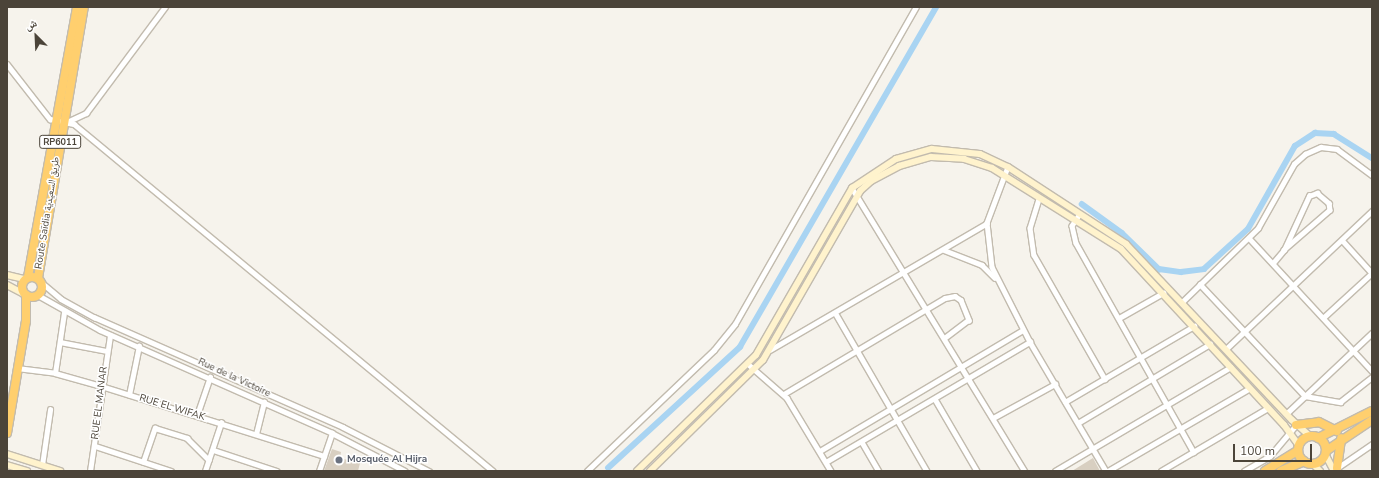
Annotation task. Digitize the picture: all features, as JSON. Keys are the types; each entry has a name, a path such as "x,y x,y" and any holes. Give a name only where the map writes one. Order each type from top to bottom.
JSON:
{"highway":[{"name":"RP6011","path":"64,119 78,7"},
{"name":"RP6011","path":"26,321 25,295 21,285 26,278 40,242 84,7"},
{"name":"Route Saïdia طريق السعيدية","path":"40,242 40,280"},
{"path":"26,278 40,280"},
{"name":"RP6011","path":"7,431 26,321 37,296 40,280"},
{"path":"25,295 37,296"},
{"path":"1281,471 1304,461 1313,464 1326,453 1339,435 1372,411"},
{"path":"1265,471 1314,437 1339,435 1372,420"},
{"path":"1296,425 1319,422 1339,435"},
{"path":"1334,470 1339,435"},
{"path":"1314,437 1326,453"},
{"path":"1299,448 1304,461"}],"main road":[{"path":"637,471 748,364 852,188 896,159 932,149 980,154 1008,167 1126,244 1296,425 1314,437"},
{"path":"650,471 755,370 770,350 858,194 878,177 923,158 964,159 1004,175 1039,199 1121,249 1194,326 1290,432 1299,448"},
{"path":"7,275 26,278"},
{"path":"7,285 25,295"},
{"path":"1326,453 1334,470"},
{"path":"7,454 60,471"},
{"path":"1313,464 1320,471"},
{"path":"7,465 27,471"}],"street":[{"path":"7,64 50,119 64,119 86,113 165,7"},
{"path":"588,470 714,350 736,324 916,7"},
{"path":"64,119 493,471"},
{"path":"1182,302 1249,238 1264,220 1294,164 1314,149 1337,149 1372,175"},
{"path":"1008,167 987,223 988,253 997,281 1030,342 1107,471 1250,388"},
{"path":"852,188 858,194 906,272 1025,471"},
{"path":"1272,263 1284,250 1330,210 1328,203 1317,193 1309,196 1284,250"},
{"path":"1039,199 1030,228 1034,254 1105,379"},
{"path":"1226,349 1292,285 1372,212"},
{"path":"1080,214 1075,220 1072,231 1076,243 1120,318 1140,359 1194,452"},
{"path":"770,350 836,314 987,223"},
{"path":"1249,238 1372,371"},
{"path":"1323,318 1372,273 1342,240"},
{"path":"944,250 982,266 997,281"},
{"name":"Rue de la Victoire","path":"40,280 56,295 89,314 343,427 429,471"},
{"path":"1200,284 1305,396 1340,402 1372,377"},
{"path":"1120,318 1163,293"},
{"name":"Rue de la Victoire","path":"37,296 64,312 110,335 210,377 332,433 398,470 405,471"},
{"path":"784,394 950,296 961,300 968,322 945,338"},
{"path":"55,373 64,312"},
{"path":"836,314 927,471"},
{"path":"1065,402 1194,326"},
{"path":"820,451 962,365 1024,330"},
{"path":"1286,414 1372,333"},
{"name":"RUE EL MANAR","path":"90,471 95,446 101,386 110,335"},
{"path":"60,342 107,351"},
{"path":"826,462 1030,342"},
{"path":"1078,423 1210,344"},
{"path":"130,395 139,346"},
{"path":"748,364 784,394 831,471"},
{"path":"1055,471 1166,404 1231,367"},
{"name":"RUE EL WIFAK","path":"17,368 55,373 101,386 324,456"},
{"path":"197,415 210,377"},
{"path":"993,418 1055,384"},
{"path":"935,399 977,471"},
{"path":"256,434 264,402"},
{"path":"1161,471 1268,408"},
{"path":"42,465 50,410"},
{"path":"205,471 221,423"},
{"path":"1244,471 1270,456 1296,425"},
{"path":"143,462 155,428 187,438 209,460"},
{"path":"319,471 332,433"},
{"path":"862,442 879,471"},
{"path":"1334,470 1372,444"},
{"path":"95,446 171,471"},
{"path":"213,450 277,471"}],"building":[{"name":"Mosquée Al Hijra","path":"332,449 341,452 340,458 360,463 358,471 324,471"},
{"path":"1093,458 1100,471 1072,471"}],"waterway":[{"path":"608,468 740,347 936,7"},
{"path":"1082,204 1122,233 1159,269 1181,272 1204,269 1248,229 1295,146 1315,133 1334,134 1372,158"}],"place":[{"name":"Mosquée Al Hijra","path":"339,460"}]}
